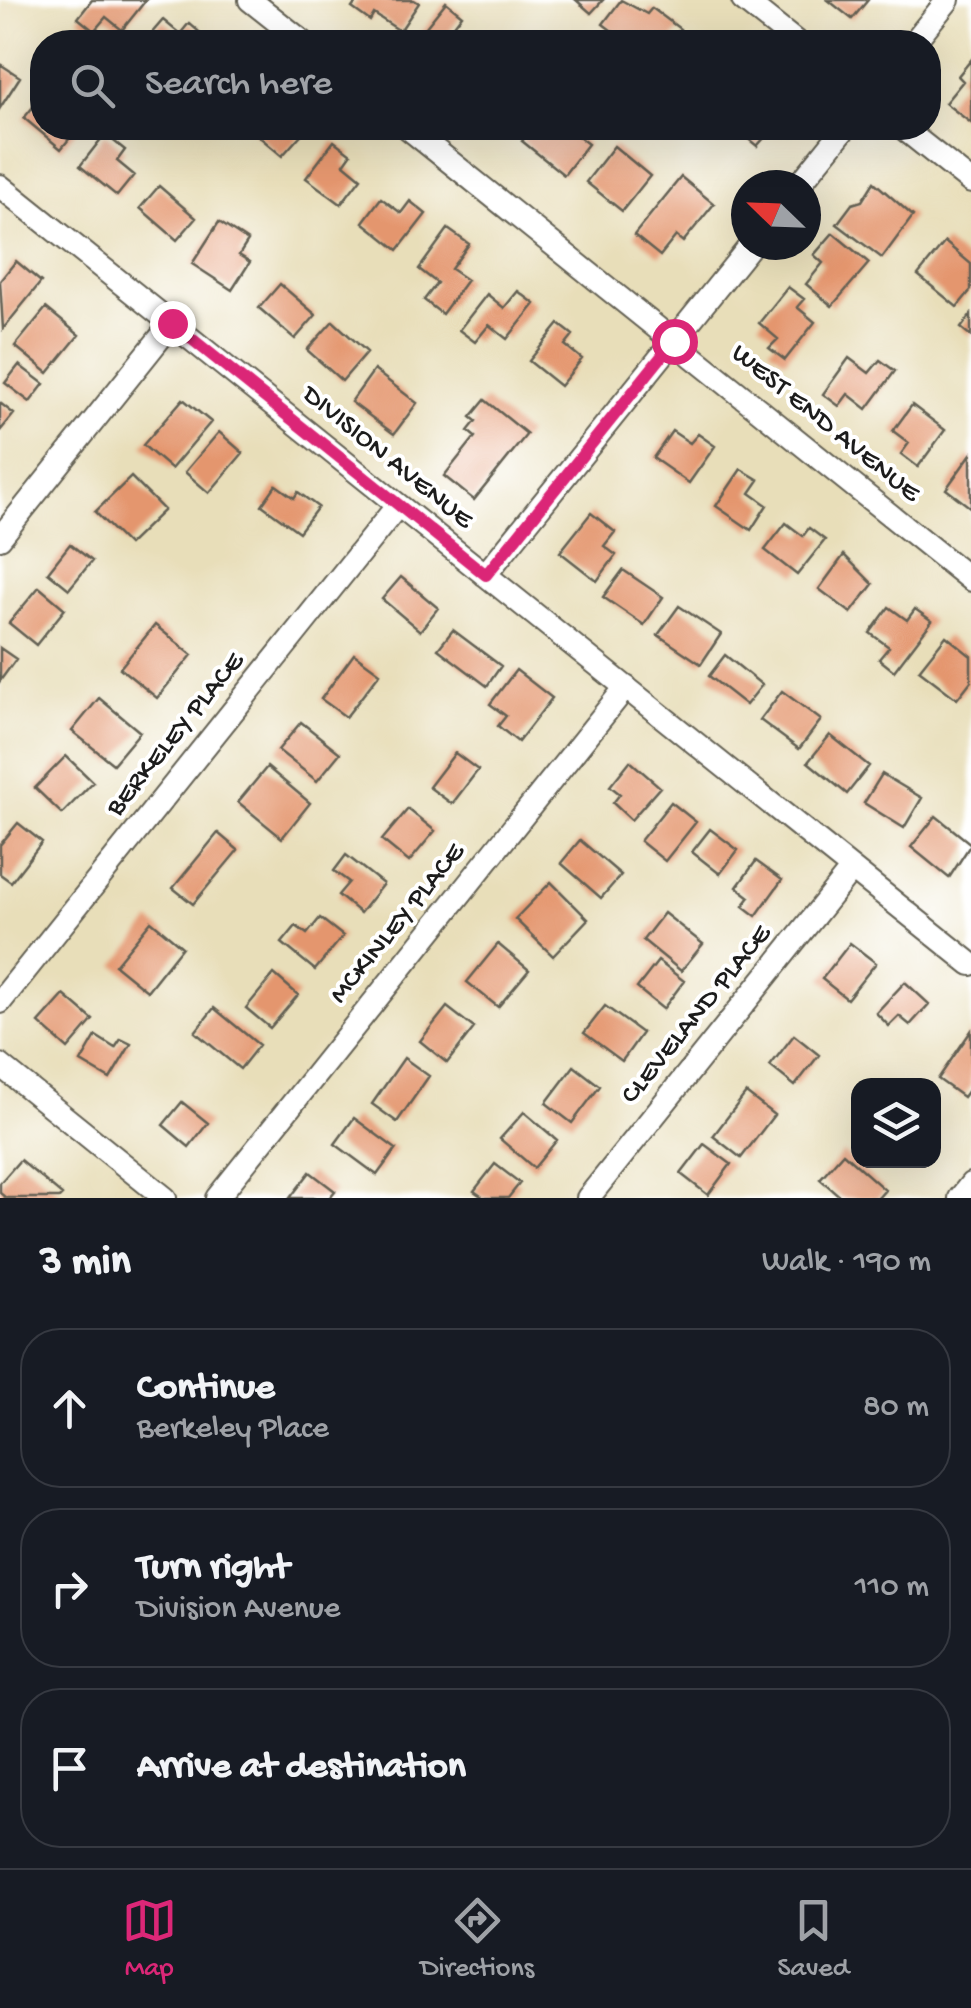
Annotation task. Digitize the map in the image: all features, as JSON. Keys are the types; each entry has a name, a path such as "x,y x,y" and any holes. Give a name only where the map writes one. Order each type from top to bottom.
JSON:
{"street":[{"path":"250,0 287,30"},
{"path":"743,0 781,30"},
{"path":"924,30 948,0"},
{"name":"WEST END AVENUE","path":"423,140 971,580"},
{"path":"811,170 835,140"},
{"path":"917,140 971,182"},
{"name":"DIVISION AVENUE","path":"0,186 971,964"},
{"path":"486,575 739,260"},
{"path":"0,538 172,323"},
{"name":"BERKELEY PLACE","path":"0,1002 398,505"},
{"name":"MCKINLEY PLACE","path":"217,1198 626,687"},
{"name":"CLEVELAND PLACE","path":"588,1198 852,869"},
{"path":"0,1065 165,1198"},
{"path":"960,1198 971,1184"}],"building":[{"path":"92,0 146,0 122,30 106,17 95,30 78,18"},
{"path":"358,0 419,3 401,30 374,14 370,21 352,8"},
{"path":"576,0 603,0 591,13"},
{"path":"621,0 647,14 652,8 680,29 611,30 603,24"},
{"path":"828,0 868,0 852,19"},
{"path":"446,2 462,15 451,30 424,30"},
{"path":"163,20 175,30 154,30"},
{"path":"971,60 971,123 945,103 963,81 958,76"},
{"path":"0,64 20,77 0,108"},
{"path":"50,140 68,140 61,149"},
{"path":"100,140 112,140 125,150 117,161 134,175 117,196 80,166"},
{"path":"263,140 296,140 282,156"},
{"path":"583,140 588,144 564,175 522,141"},
{"path":"334,141 351,154 344,164 361,178 341,204 306,178"},
{"path":"614,146 650,176 622,211 586,182"},
{"path":"681,177 714,204 683,242 676,236 660,256 634,235"},
{"path":"874,182 913,216 882,258 837,224 852,204 862,201"},
{"path":"159,186 196,218 177,240 140,208"},
{"path":"381,198 401,213 410,201 426,214 398,250 363,222"},
{"path":"219,222 248,241 239,255 250,262 232,290 192,264"},
{"path":"448,229 469,244 451,269 467,280 442,314 424,300 437,283 419,269"},
{"path":"833,233 869,263 832,306 806,284 823,263 821,247"},
{"path":"945,242 971,264 971,290 957,307 918,275"},
{"path":"16,261 41,282 3,329 0,281"},
{"path":"280,284 316,315 295,339 259,308"},
{"path":"788,287 804,299 797,307 815,322 785,360 769,348 778,339 759,323"},
{"path":"518,291 535,304 507,339 489,325 475,342 459,330 487,294 504,308"},
{"path":"46,308 79,335 48,373 15,346"},
{"path":"971,315 971,336 961,328"},
{"path":"333,321 367,352 342,381 307,350"},
{"path":"559,324 573,335 565,345 582,359 560,386 529,361"},
{"path":"849,358 869,373 880,360 895,371 867,409 848,394 839,406 823,394"},
{"path":"19,365 44,384 30,402 5,383"},
{"path":"374,370 417,403 394,434 351,402"},
{"path":"183,399 211,422 171,469 143,445"},
{"path":"485,400 527,434 474,500 444,476 475,437 468,431 476,421 471,417"},
{"path":"0,403 14,414 0,431"},
{"path":"912,405 945,430 918,467 901,454 909,443 893,431"},
{"path":"672,431 690,443 698,434 715,446 689,483 653,458"},
{"path":"219,432 243,453 209,493 185,472"},
{"path":"971,454 971,508 946,489"},
{"path":"741,469 759,480 750,493 767,505 751,530 716,506"},
{"path":"131,477 164,510 128,545 95,512"},
{"path":"276,485 294,498 298,492 318,507 299,532 262,505"},
{"path":"591,513 615,532 604,546 616,555 597,581 560,552"},
{"path":"786,523 803,536 809,528 825,540 797,575 765,550"},
{"path":"70,544 92,561 69,589 48,572"},
{"path":"844,555 873,584 851,613 819,589"},
{"path":"623,570 663,597 644,625 603,597"},
{"path":"401,577 438,608 420,631 382,599"},
{"path":"39,587 65,609 36,645 9,623"},
{"path":"679,606 721,634 701,664 658,635"},
{"path":"889,607 907,620 915,609 932,621 894,671 879,659 889,647 870,633"},
{"path":"155,625 192,655 157,698 120,668"},
{"path":"453,630 501,666 487,686 438,649"},
{"path":"946,636 971,656 971,681 957,699 919,670"},
{"path":"0,648 16,659 0,681"},
{"path":"354,654 380,673 346,717 321,699"},
{"path":"725,655 762,685 746,705 709,676"},
{"path":"516,670 552,698 518,742 498,726 506,716 490,704"},
{"path":"782,691 821,720 799,749 760,720"},
{"path":"99,698 140,732 113,764 72,731"},
{"path":"301,722 340,753 317,781 278,750"},
{"path":"830,735 869,766 847,794 808,762"},
{"path":"455,753 478,770 452,804 429,787"},
{"path":"66,756 93,782 62,814 35,788"},
{"path":"630,761 660,787 631,820 613,803 620,794 610,786"},
{"path":"267,767 310,803 282,838 238,802"},
{"path":"882,774 922,798 904,828 864,803"},
{"path":"671,802 696,822 665,861 640,841"},
{"path":"408,809 435,831 409,862 382,840"},
{"path":"936,816 971,844 949,878 911,847"},
{"path":"18,823 42,842 11,882 0,874 0,845"},
{"path":"710,829 738,850 720,874 692,852"},
{"path":"218,833 238,850 193,904 173,888"},
{"path":"580,840 621,875 601,898 561,863"},
{"path":"346,855 383,884 360,913 338,895 349,882 334,871"},
{"path":"756,861 782,880 756,916 743,906 750,897 737,887"},
{"path":"551,882 588,919 553,956 515,919"},
{"path":"664,913 703,944 681,971 643,940"},
{"path":"320,918 343,936 315,970 282,943 296,926 307,934"},
{"path":"151,921 182,947 147,991 115,965"},
{"path":"850,943 876,963 847,999 822,979"},
{"path":"498,944 529,970 498,1007 467,982"},
{"path":"658,961 684,981 663,1009 637,988"},
{"path":"274,974 298,995 270,1028 246,1008"},
{"path":"905,982 929,1004 910,1025 899,1016 889,1026 876,1013"},
{"path":"64,995 93,1020 68,1049 39,1023"},
{"path":"605,1006 642,1033 622,1061 584,1033"},
{"path":"447,1007 474,1028 447,1063 420,1041"},
{"path":"214,1008 259,1045 240,1069 195,1032"},
{"path":"971,1031 971,1086 963,1097 939,1078"},
{"path":"794,1035 819,1055 795,1086 770,1066"},
{"path":"96,1036 115,1048 121,1039 131,1044 110,1079 81,1062"},
{"path":"404,1058 429,1076 397,1122 372,1104"},
{"path":"574,1066 600,1086 572,1123 546,1103"},
{"path":"746,1093 774,1115 741,1158 713,1136"},
{"path":"182,1102 208,1123 189,1147 163,1125"},
{"path":"524,1112 557,1140 534,1168 500,1139"},
{"path":"354,1118 396,1149 377,1175 335,1144"},
{"path":"704,1144 731,1164 708,1195 681,1174"},
{"path":"843,1153 851,1160 851,1168 860,1168 885,1190 878,1198 842,1198 820,1179"},
{"path":"20,1160 62,1195 6,1198 0,1193 0,1183"},
{"path":"495,1164 520,1183 508,1198 484,1198 474,1191"},
{"path":"310,1172 335,1191 329,1198 290,1198"}],"route":[{"path":"172,323 486,575 674,341"}]}
